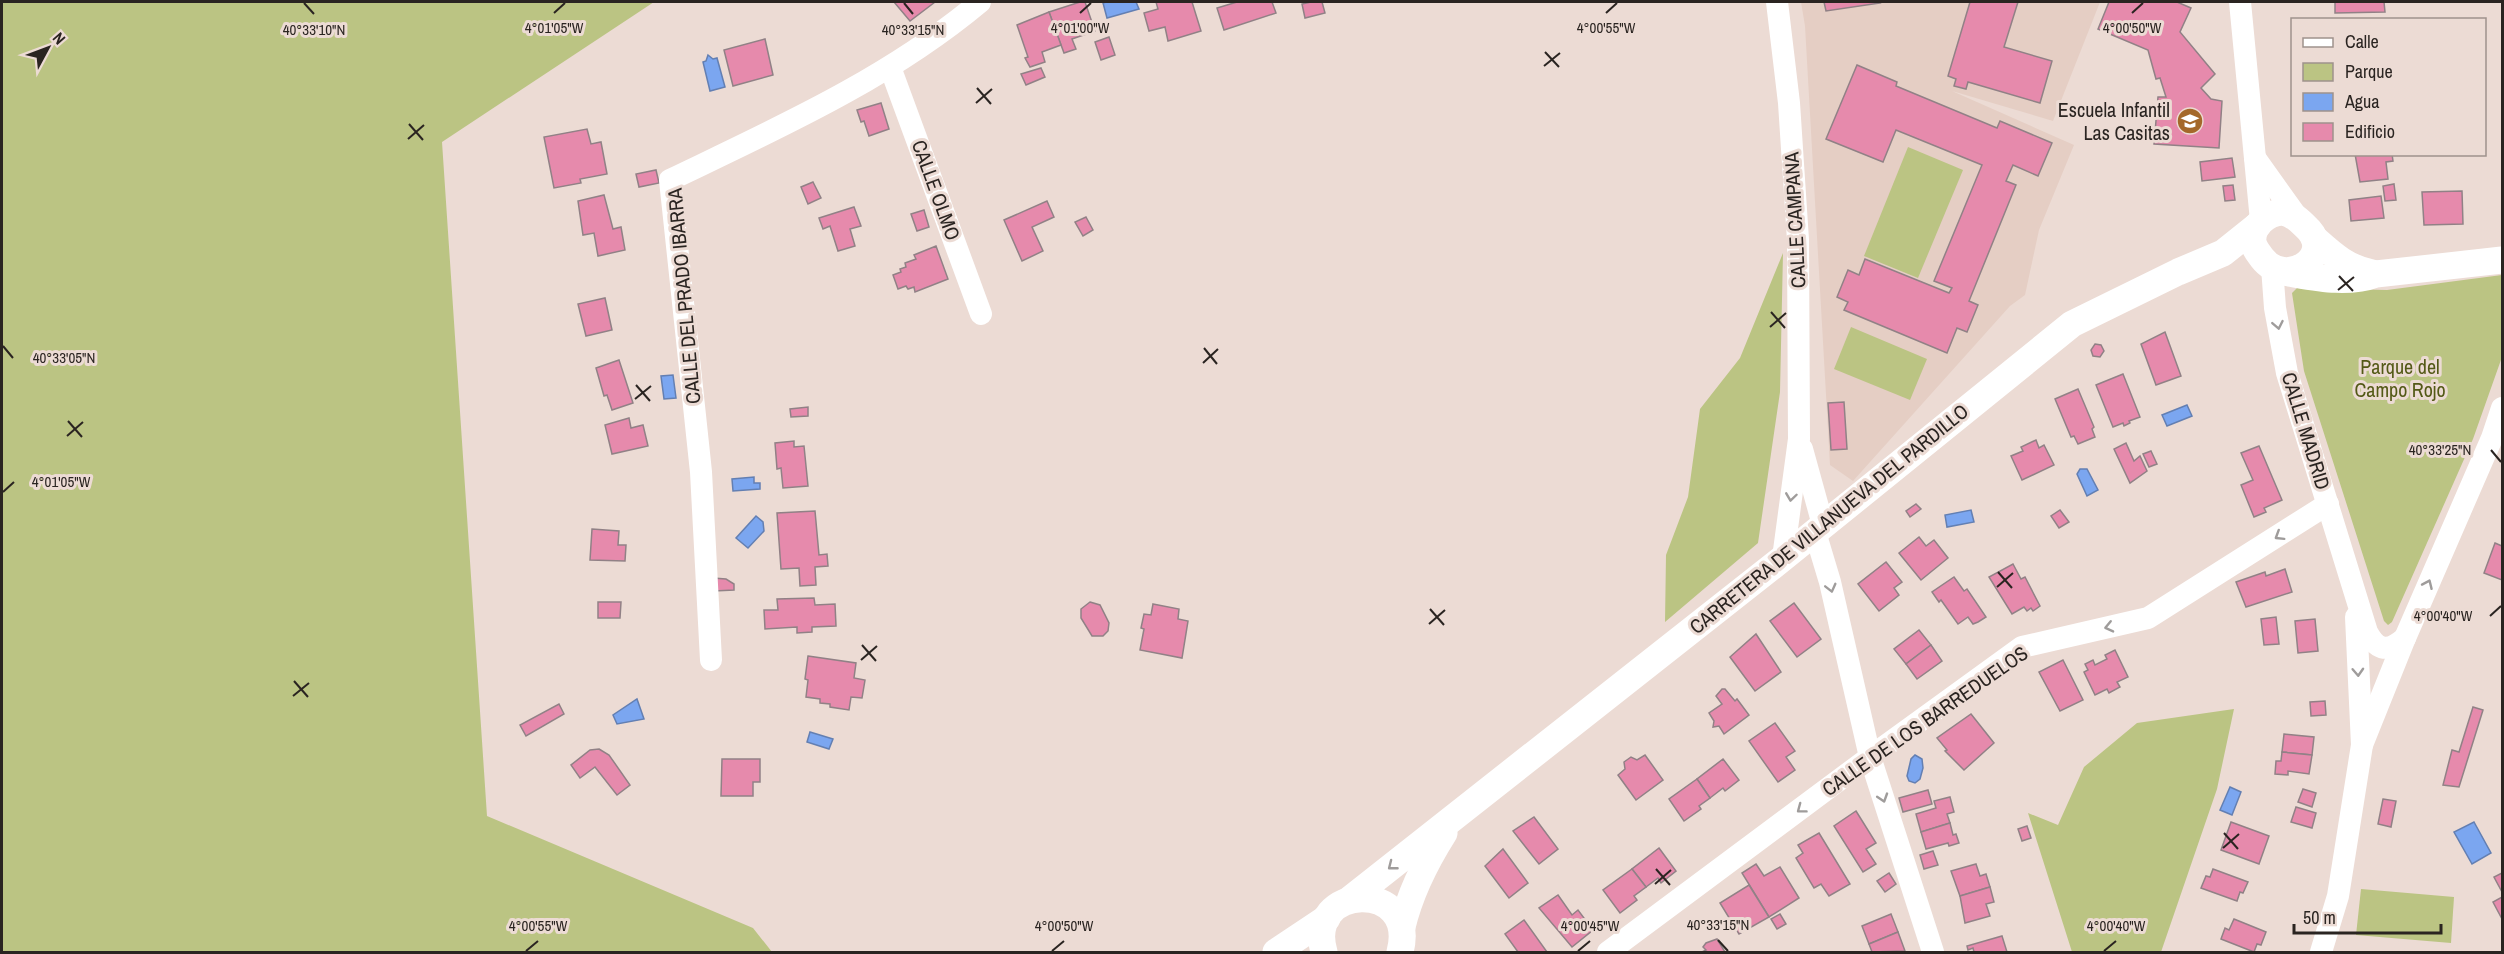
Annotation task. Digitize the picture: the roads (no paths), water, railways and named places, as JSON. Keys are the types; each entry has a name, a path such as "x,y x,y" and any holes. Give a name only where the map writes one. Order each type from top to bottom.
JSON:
{"street":[{"name":"CALLE DEL PRADO IBARRA","path":"711,660 701,472 670,180 813,111 890,67 946,30 981,2"},
{"name":"CALLE CAMPANA","path":"1777,2 1789,103 1798,240 1799,439"},
{"path":"2240,2 2254,157 2260,223 2254,244 2273,266 2298,269 2310,260 2316,246 2254,157"},
{"name":"CALLE OLMO","path":"890,67 981,314"},
{"path":"2260,223 2272,214 2282,212 2307,230 2344,264 2356,270 2376,274"},
{"name":"CARRETERA DE VILLANUEVA DEL PARDILLO","path":"1275,952 1327,918 1333,910 1349,900 1783,558 2072,324 2223,253 2236,245 2260,223"},
{"name":"CARRETERA DE VILLANUEVA DEL PARDILLO","path":"2223,253 2249,253 2273,266 2324,279 2361,279 2376,274 2502,260"},
{"name":"CALLE MADRID","path":"2273,266 2275,308 2287,373 2354,592 2372,641 2379,646 2390,648 2405,638"},
{"path":"2321,952 2338,896 2362,745 2405,638 2497,440 2502,408"},
{"path":"1799,439 1870,758 1933,952"},
{"path":"1783,558 1799,439"},
{"name":"CALLE DE LOS BARREDUELOS","path":"1608,952 2022,647 2148,618 2328,504"},
{"name":"CALLE MADRID","path":"2354,592 2362,745"},
{"name":"CARRETERA DE VILLANUEVA DEL PARDILLO","path":"1401,940 1409,897 1429,856 1455,817"},
{"path":"1349,900 1362,897 1387,906 1396,915 1401,940"},
{"path":"1324,952 1322,939 1327,918"},
{"path":"1297,952 1304,952"}],"water":[{"path":"1136,2 1139,9 1107,18 1103,3"},
{"path":"708,55 713,59 717,58 725,87 710,91 703,62 706,61"},
{"path":"673,375 676,398 664,399 661,376"},
{"path":"2187,405 2192,416 2167,426 2162,415"},
{"path":"2080,469 2087,469 2098,490 2087,496 2077,474"},
{"path":"754,477 754,483 760,483 760,489 733,491 732,479"},
{"path":"1971,510 1974,522 1947,527 1945,515"},
{"path":"756,516 763,522 764,531 748,548 736,538"},
{"path":"637,699 644,719 617,724 613,715"},
{"path":"810,732 833,739 829,749 807,742"},
{"path":"1915,755 1922,759 1923,768 1920,779 1915,783 1909,781 1907,776 1911,759"},
{"path":"2230,787 2241,792 2232,815 2220,810"},
{"path":"2474,822 2491,853 2472,864 2454,832"}],"place":[{"name":"Escuela Infantil Las Casitas","path":"2190,121"}],"park label":[{"name":"Parque del Campo Rojo","path":"2400,378"}]}
